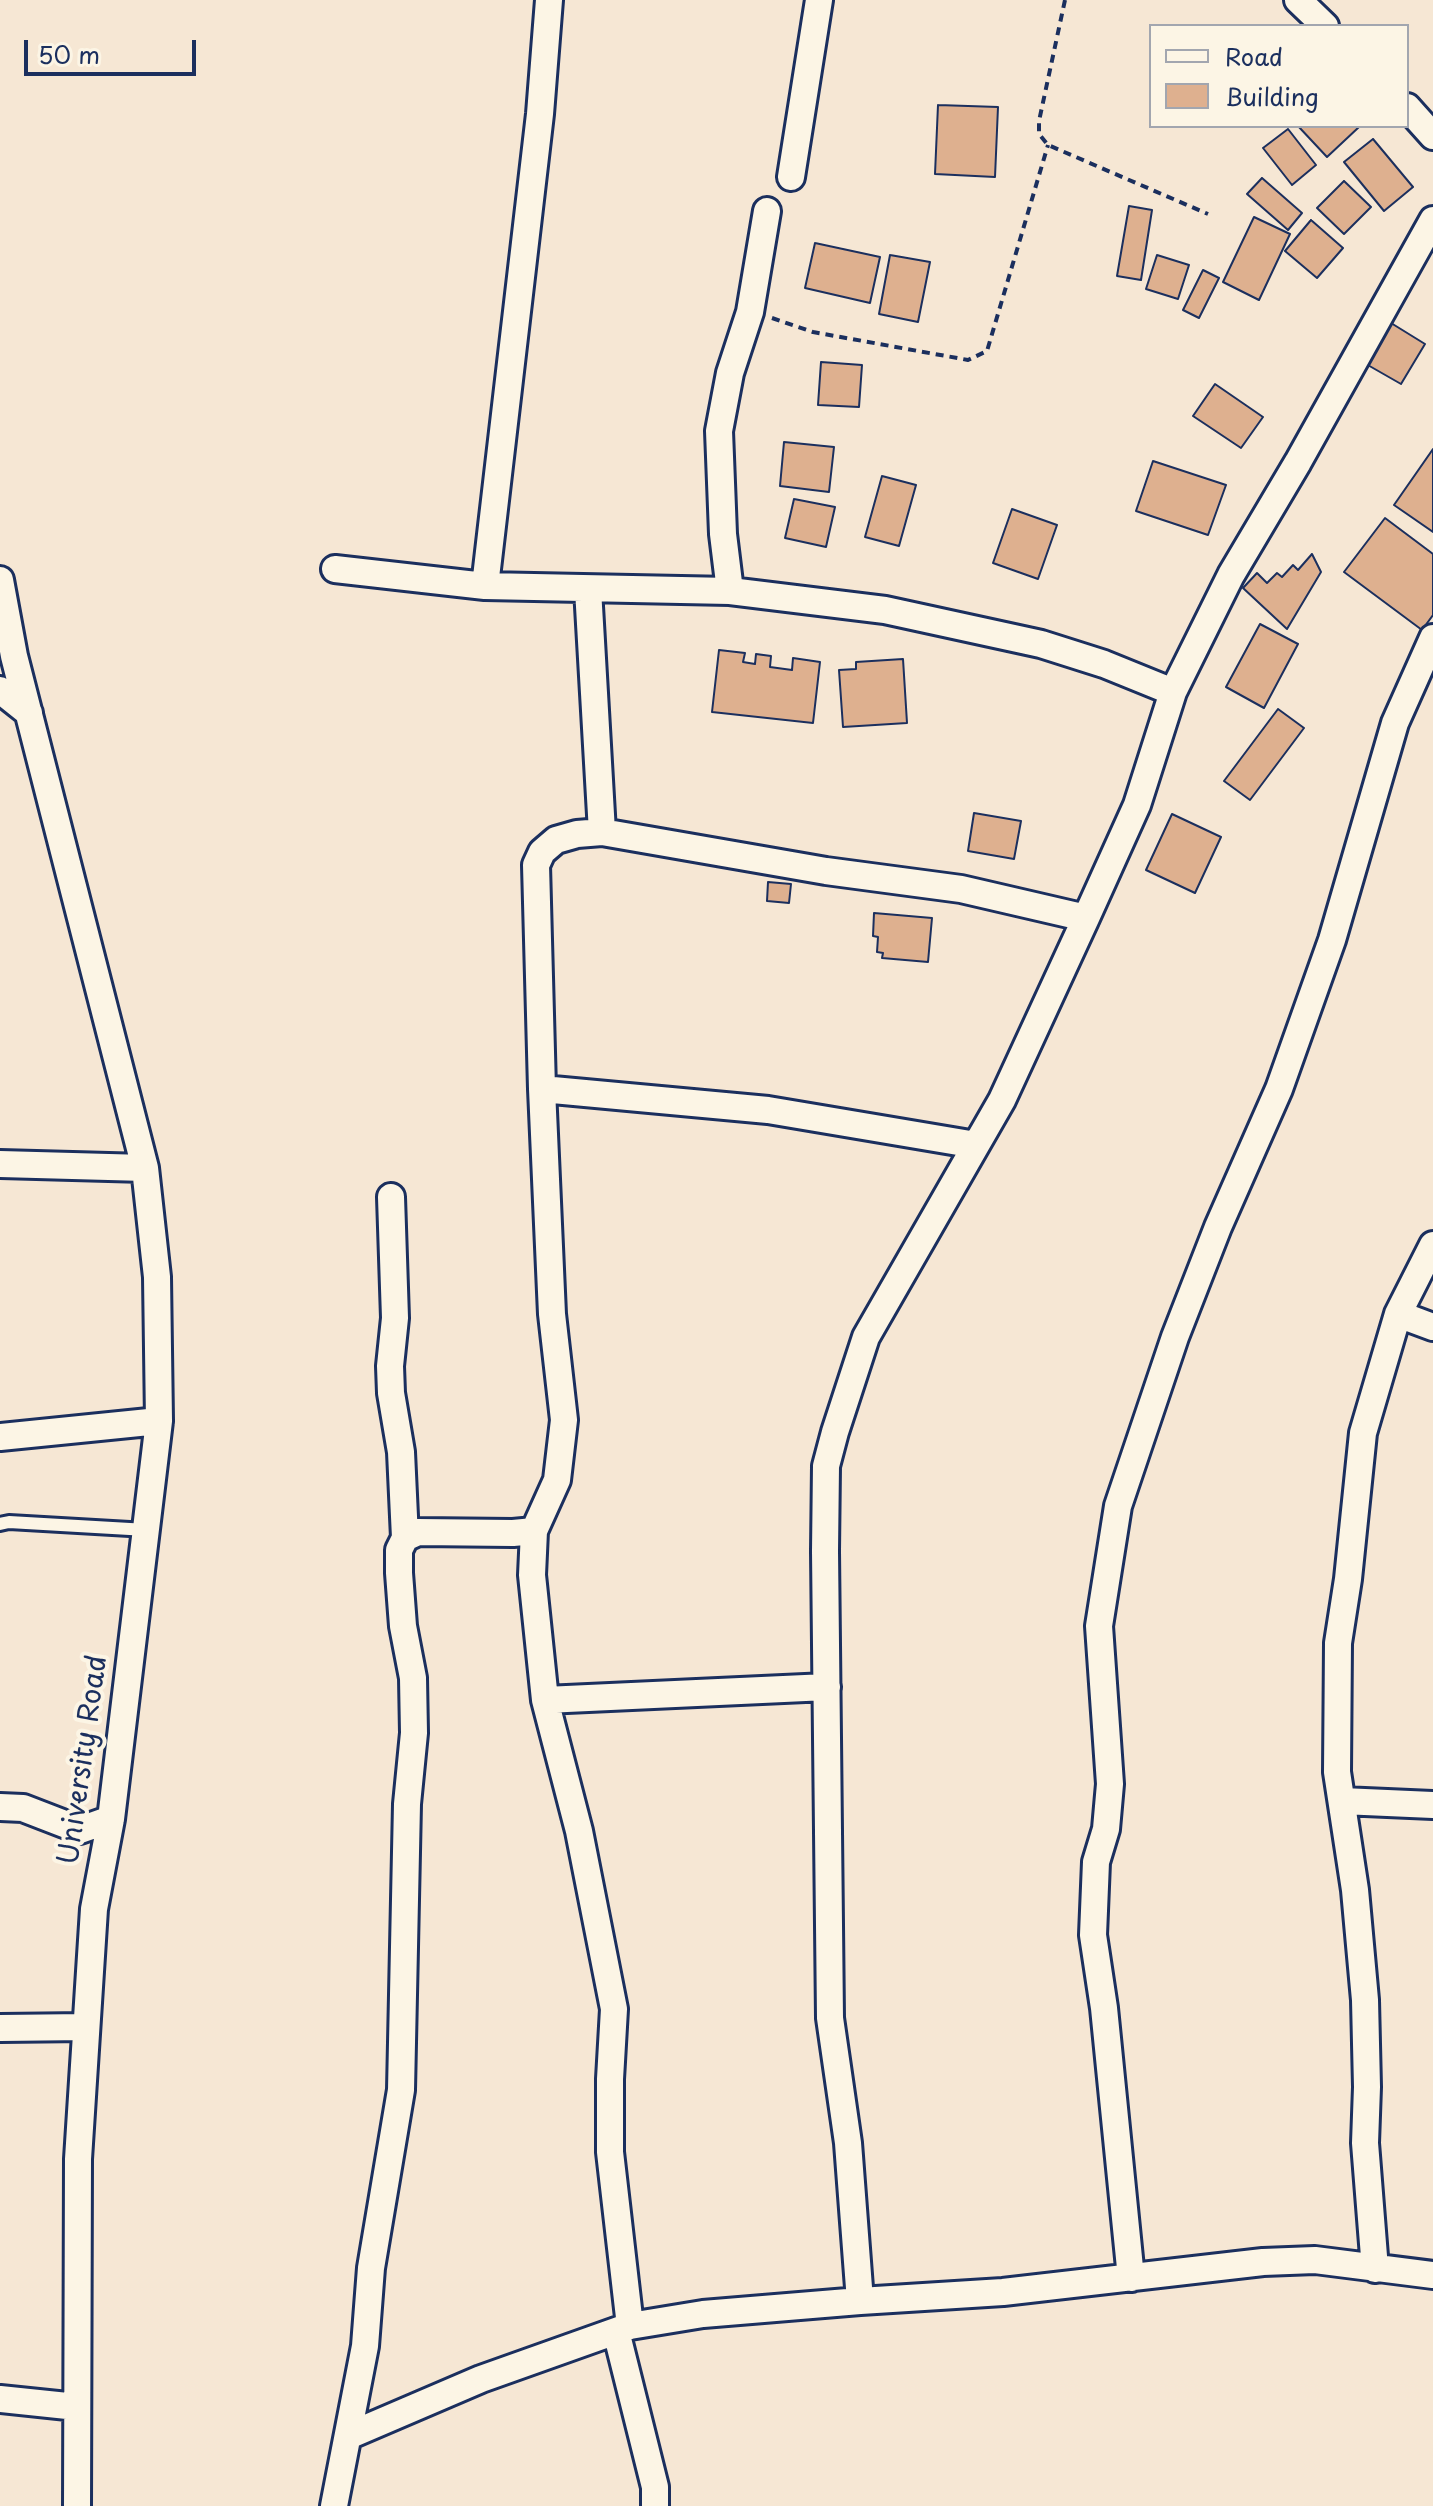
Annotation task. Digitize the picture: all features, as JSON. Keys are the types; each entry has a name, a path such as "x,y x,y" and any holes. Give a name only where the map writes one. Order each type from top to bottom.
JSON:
{"street":[{"path":"485,586 540,114 549,0"},
{"path":"791,177 819,0"},
{"path":"1298,0 1323,24"},
{"path":"1409,109 1433,136"},
{"path":"730,591 723,534 719,431 730,373 750,312 767,211"},
{"path":"860,2301 848,2143 830,2018 826,1466 835,1432 866,1337 1002,1100 1086,918 1137,805 1173,692 1231,575 1433,220"},
{"path":"335,569 485,586 730,591 885,610 1041,644 1104,664 1173,692"},
{"name":"University Road","path":"0,580 14,656 145,1168 157,1277 159,1421 111,1819 94,1909 86,2027 78,2159 77,2506"},
{"path":"588,589 602,832"},
{"path":"1131,2278 1104,2008 1093,1935 1096,1862 1106,1829 1110,1784 1099,1626 1118,1506 1175,1337 1218,1227 1279,1089 1332,940 1395,723 1433,638"},
{"path":"0,690 29,713"},
{"path":"655,2506 655,2487 623,2328 610,2152 614,2009 579,1831 545,1700 532,1575 534,1531 557,1480 564,1420 552,1314 536,865 542,852 556,840 602,832 811,869 961,889 1086,918"},
{"path":"542,1089 768,1110 976,1145"},
{"path":"0,1164 145,1168"},
{"path":"334,2506 365,2346 371,2268 401,2090 407,1804 414,1733 413,1678 403,1626 399,1573 399,1550 405,1538 401,1452 391,1393 390,1366 395,1318 391,1197"},
{"path":"1375,2269 1365,2143 1365,2000 1355,1890 1337,1772 1338,1643 1363,1433 1398,1314 1433,1245"},
{"path":"1398,1314 1433,1327"},
{"path":"0,1437 159,1421"},
{"path":"405,1538 418,1532 534,1531"},
{"path":"545,1700 827,1687"},
{"path":"1342,1801 1433,1805"},
{"path":"0,1807 23,1808 80,1830 111,1819"},
{"path":"0,2028 86,2027"},
{"path":"348,2436 481,2379 623,2328 716,2312 1003,2292 1263,2262 1315,2260 1433,2275"},
{"path":"0,2399 77,2407"}],"lane":[{"path":"0,1524 147,1530"}],"path":[{"path":"1065,0 1039,121 1039,134 1048,145 1208,214"},
{"path":"750,312 813,332 968,360 987,351 1048,145"}],"building":[{"path":"938,105 998,107 995,177 935,174"},
{"path":"1300,128 1358,128 1327,157"},
{"path":"1288,129 1316,165 1292,185 1263,148"},
{"path":"1373,139 1413,187 1384,211 1344,162"},
{"path":"1262,178 1302,213 1288,230 1247,194"},
{"path":"1344,181 1371,207 1344,234 1317,208"},
{"path":"1129,206 1152,210 1141,280 1117,276"},
{"path":"1254,217 1290,234 1259,300 1223,282"},
{"path":"1311,220 1343,248 1317,278 1285,251"},
{"path":"815,243 880,257 870,303 805,288"},
{"path":"890,255 930,262 918,322 879,314"},
{"path":"1157,255 1189,265 1178,299 1146,289"},
{"path":"1203,270 1219,278 1199,318 1183,310"},
{"path":"1391,323 1425,344 1401,384 1366,364"},
{"path":"821,362 862,365 859,407 818,405"},
{"path":"1215,384 1263,417 1241,448 1193,416"},
{"path":"784,442 834,447 829,492 780,486"},
{"path":"1433,449 1433,532 1394,505"},
{"path":"1153,461 1226,485 1208,535 1136,511"},
{"path":"882,476 916,485 899,546 865,537"},
{"path":"794,499 835,507 826,547 785,538"},
{"path":"1012,509 1057,525 1038,579 993,563"},
{"path":"1385,518 1433,554 1433,615 1422,630 1344,572"},
{"path":"1312,554 1321,572 1287,629 1243,588 1257,573 1267,583 1277,573 1282,577 1293,565 1298,570"},
{"path":"1260,624 1298,644 1264,708 1226,687"},
{"path":"719,650 745,653 743,662 755,664 756,654 771,656 770,667 792,670 793,658 820,662 813,723 712,712"},
{"path":"903,659 907,723 843,727 839,670 856,669 856,662"},
{"path":"1278,709 1304,728 1250,800 1224,781"},
{"path":"974,813 1021,821 1014,859 968,851"},
{"path":"1172,814 1221,837 1195,893 1146,870"},
{"path":"768,882 791,884 789,903 767,901"},
{"path":"874,913 932,918 928,962 882,958 883,953 877,952 878,937 873,936"}]}
